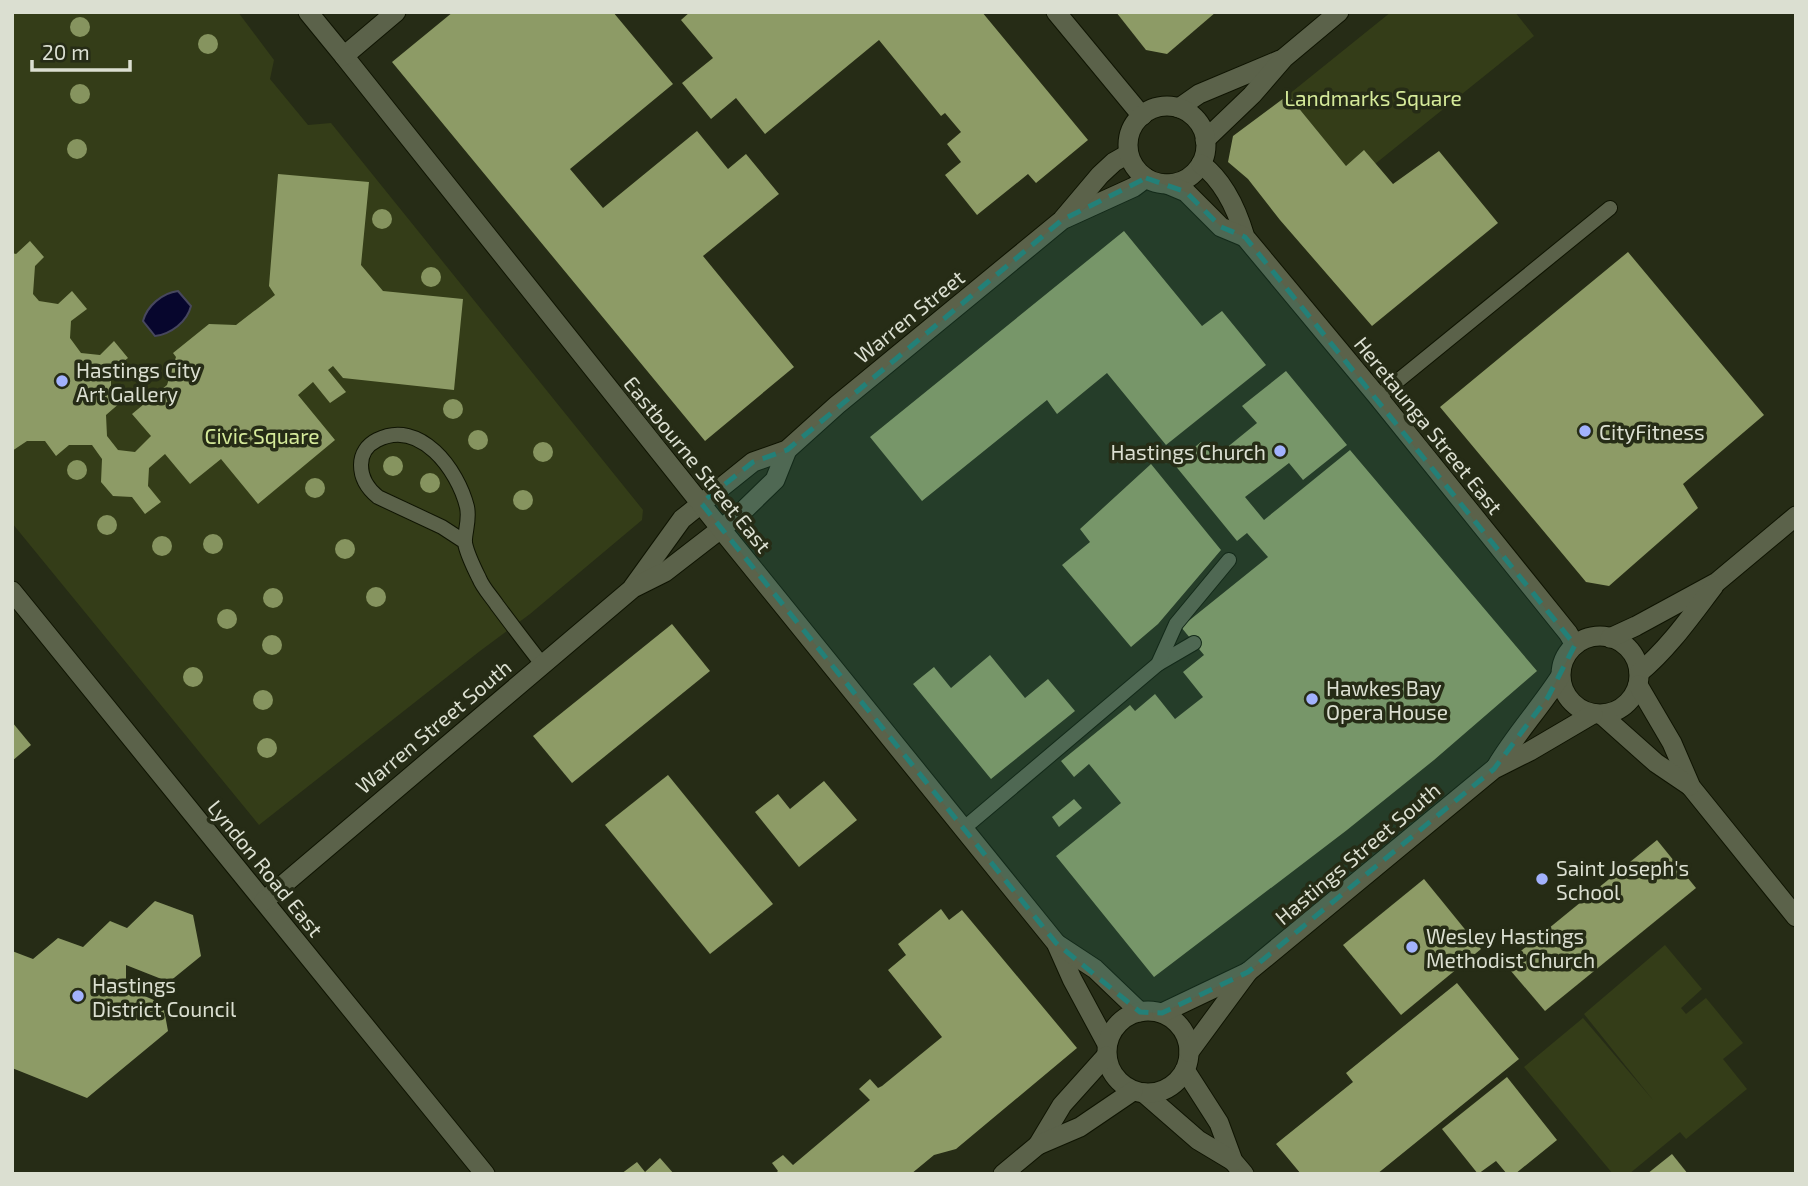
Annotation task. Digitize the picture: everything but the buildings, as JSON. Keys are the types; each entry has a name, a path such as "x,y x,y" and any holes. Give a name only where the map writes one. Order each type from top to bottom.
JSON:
{"street":[{"name":"Eastbourne Street East","path":"308,12 720,529 1056,943 1107,1050"},
{"path":"344,56 396,12"},
{"path":"1056,12 1142,116"},
{"path":"1205,139 1252,95 1284,58 1339,12"},
{"path":"1179,108 1199,94 1284,58"},
{"path":"1168,106 1192,115 1201,126 1205,139 1205,153 1192,175 1167,184 1146,178 1134,168 1127,143 1132,128 1142,116 1155,107 1168,106"},
{"name":"Warren Street","path":"633,588 682,519 753,462 787,450 837,405 1062,220 1100,175 1128,154"},
{"name":"Heretaunga Street East","path":"1200,164 1214,173 1238,213 1244,237 1378,397 1569,633 1575,645"},
{"name":"Warren Street","path":"1062,220 1134,187 1146,178"},
{"name":"Heretaunga Street East","path":"1167,184 1186,192 1221,227 1244,237"},
{"name":"Warren Street","path":"633,588 665,572 720,529 775,480 787,450"},
{"path":"1610,638 1717,582 1796,516"},
{"path":"1598,715 1616,711 1627,704 1639,679 1717,582"},
{"name":"Warren Street South","path":"264,901 633,588"},
{"name":"Lyndon Road East","path":"12,591 485,1174"},
{"path":"1691,787 1656,763 1598,715 1571,703 1560,677 1562,665 1575,645 1598,636 1622,642 1630,651 1637,662 1639,679 1691,787 1796,917"},
{"name":"Hastings Street South","path":"1494,769 1560,677"},
{"name":"Hastings Street South","path":"1162,1013 1248,972 1494,769 1598,715"},
{"name":"Eastbourne Street East","path":"1056,943 1095,970 1140,1012"},
{"name":"Hastings Street South","path":"1187,1061 1248,972"},
{"path":"1003,1174 1038,1145 1080,1127 1138,1092 1165,1090 1174,1084 1187,1061 1188,1042 1178,1025 1162,1013 1140,1012 1125,1018 1113,1030 1107,1050 1062,1105 1038,1145"},
{"path":"1107,1050 1111,1071 1120,1083 1138,1092 1198,1140 1238,1167"},
{"path":"1187,1061 1238,1167"}],"lane":[{"path":"1378,397 1610,208"},
{"path":"465,542 469,526 467,507 452,474 436,452 416,437 406,435 385,437 369,445 363,452 360,463 370,490 378,497 442,527 465,542 480,580 542,664"},
{"path":"1158,664 1176,624 1229,560"},
{"path":"963,829 1158,664 1194,643"}],"highlighted area":[{"path":"1146,178 1186,192 1221,227 1245,237 1575,645 1548,697 1494,769 1248,972 1162,1013 1140,1012 1056,943 701,503 753,462 787,450 1062,220"}],"green space":[{"name":"Civic Square","path":"12,12 238,12 274,60 270,79 308,125 331,123 643,510 642,520 530,614 259,825 12,523"},
{"name":"Landmarks Square","path":"1391,12 1515,12 1534,36 1375,164 1364,151 1346,166 1288,95"},
{"path":"1665,945 1702,989 1681,1008 1686,1014 1706,998 1743,1043 1723,1059 1747,1089 1686,1139 1680,1132 1629,1174 1613,1174 1524,1067 1583,1018 1653,1100 1584,1014"}],"shaded area":[{"path":"178,291 191,306 189,312 177,326 167,333 155,336 143,321 145,315 161,297"}],"place":[{"name":"Hastings City Art Gallery","path":"62,381"},
{"name":"CityFitness","path":"1585,431"},
{"name":"Hastings Church","path":"1280,451"},
{"name":"Hawkes Bay Opera House","path":"1312,699"},
{"name":"Saint Joseph's School","path":"1542,879"},
{"name":"Wesley Hastings Methodist Church","path":"1412,947"},
{"name":"Hastings District Council","path":"78,996"}]}
